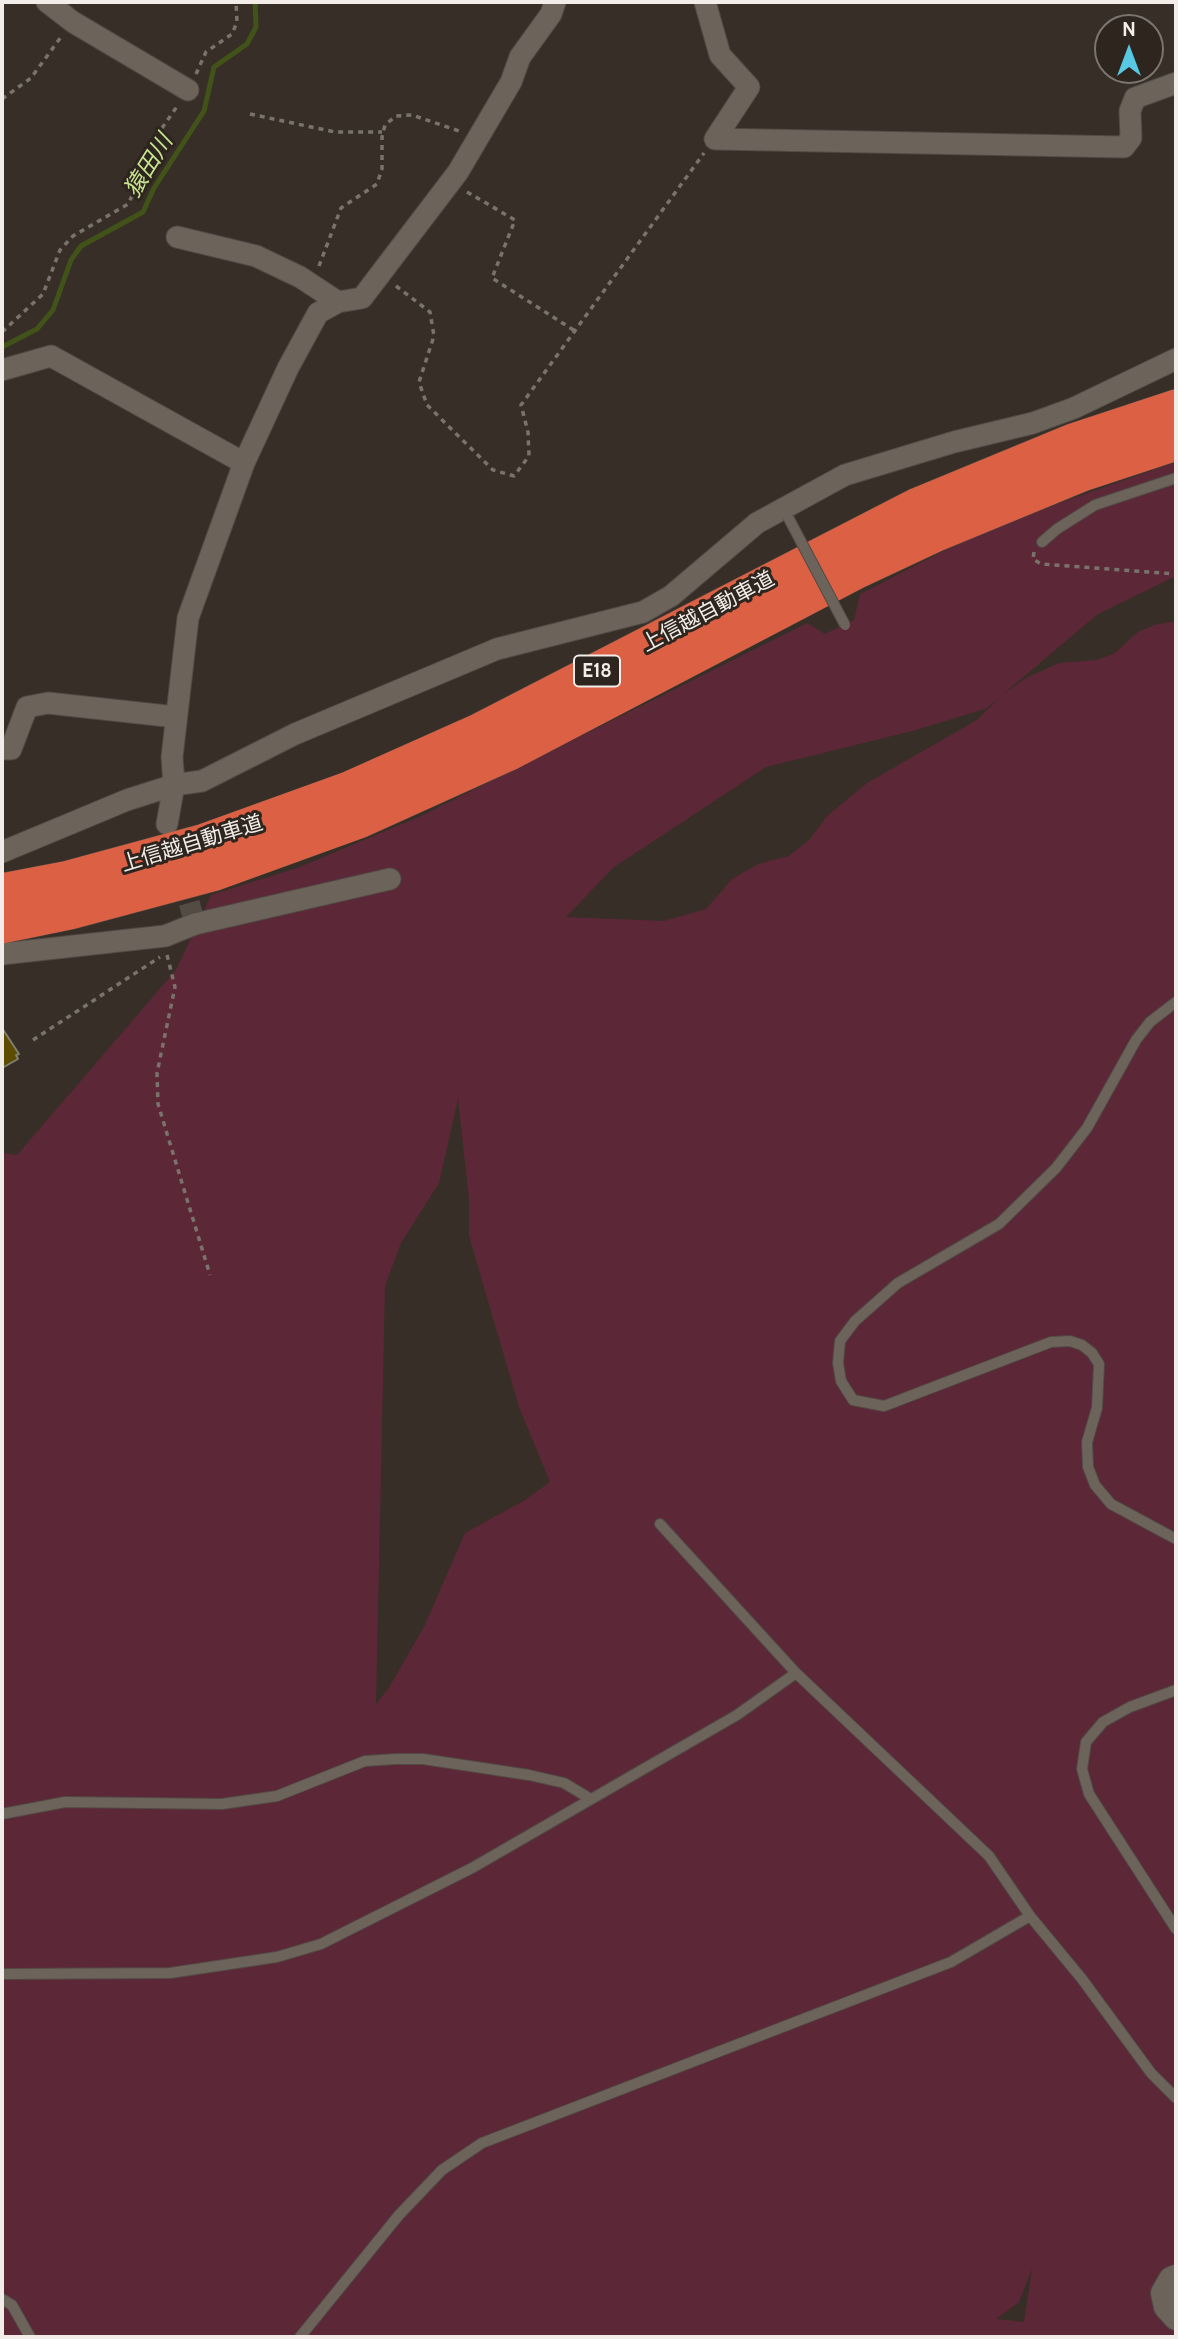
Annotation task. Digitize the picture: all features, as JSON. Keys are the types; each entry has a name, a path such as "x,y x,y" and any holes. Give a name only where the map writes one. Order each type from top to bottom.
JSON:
{"highway":[{"name":"上信越自動車道","path":"2,892 65,880 205,842 349,790 479,732 918,506 1073,442 1176,408"},
{"name":"上信越自動車道","path":"2,925 70,911 200,876 361,819 506,753 855,571 934,534 1082,473 1176,442"}],"street":[{"path":"47,2 73,22 188,90"},
{"path":"167,824 174,785 172,757 188,618 244,463 288,368 318,313 338,302 362,298 450,182 511,82 520,57 551,14 555,2"},
{"path":"705,2 720,55 749,87 715,139"},
{"path":"715,139 1124,147 1130,138 1130,111 1135,98 1176,83"},
{"path":"177,237 256,256 311,284 338,302"},
{"path":"2,370 51,356 244,463"},
{"path":"2,852 127,800 174,785 202,781 295,734 497,649 643,612 671,596 757,523 786,512 845,475 954,442 1032,423 1074,408 1176,359"},
{"path":"2,749 11,748 27,707 48,703 176,717"},
{"path":"2,954 166,944 195,924 390,879"},
{"path":"1176,2277 1171,2279 1163,2293 1166,2307 1176,2318"}],"lane":[{"path":"1042,542 1057,528 1094,505 1176,478"},
{"path":"786,512 845,625"},
{"path":"1176,1002 1150,1022 1136,1040 1087,1128 1056,1168 999,1224 898,1283 872,1306 840,1341 838,1363 841,1381 853,1400 884,1406 1051,1342 1070,1341 1082,1345 1092,1353 1099,1364 1097,1408 1087,1442 1088,1467 1096,1485 1111,1504 1176,1539"},
{"path":"660,1524 796,1673 989,1856 1030,1916 1082,1979 1151,2073 1176,2098"},
{"path":"2,1974 170,1973 277,1957 321,1944 472,1868 589,1798 737,1715 796,1673"},
{"path":"1176,1690 1130,1707 1103,1722 1086,1742 1082,1769 1090,1794 1176,1929"},
{"path":"2,1814 65,1802 222,1804 277,1797 365,1761 396,1759 423,1759 529,1775 564,1783 589,1798"},
{"path":"300,2337 399,2215 442,2169 482,2143 951,1962 1030,1916"},
{"path":"2,2299 12,2305 30,2337"}],"path":[{"path":"2,332 43,294 60,250 73,236 128,204 151,159 153,141 188,90 206,52 232,34 237,22 236,2"},
{"path":"2,99 31,78 73,22"},
{"path":"250,114 335,132 383,132"},
{"path":"311,284 333,237 341,208 377,184 382,169 383,132 386,125 397,116 412,115 478,138"},
{"path":"380,275 430,312 434,336 419,382 426,405 493,470 514,476 529,456 528,432 521,405 715,139"},
{"path":"450,182 515,220 492,278 575,331"},
{"path":"1042,542 1034,550 1033,559 1041,564 1176,574"},
{"path":"33,1040 166,944 176,987 157,1073 158,1104 210,1275"}],"shaded area":[{"path":"1176,462 1176,576 1098,614 1002,695 1026,678 1059,663 1097,660 1115,653 1138,632 1154,625 1176,621 1176,2337 2,2337 2,1153 17,1155 176,970 211,895 297,868 421,816 807,623 825,634 854,620 860,594 988,528","holes":["998,699 977,720 867,783 827,816 810,839 789,856 758,864 732,879 706,909 664,921 566,917 614,867 766,767 912,731 985,709","458,1099 469,1199 469,1236 519,1407 550,1482 525,1500 465,1533 424,1627 388,1689 376,1704 385,1286 401,1243 439,1183","1032,2269 1024,2322 996,2319 1019,2302"]}],"building":[{"path":"2,1028 19,1054 16,1055 18,1059 2,1068"}],"waterway":[{"name":"猿田川","path":"2,347 37,329 53,310 71,260 81,246 143,212 154,188 204,111 214,67 247,44 256,27 255,2"}],"tunnel":[{"path":"181,873 195,924"}]}
